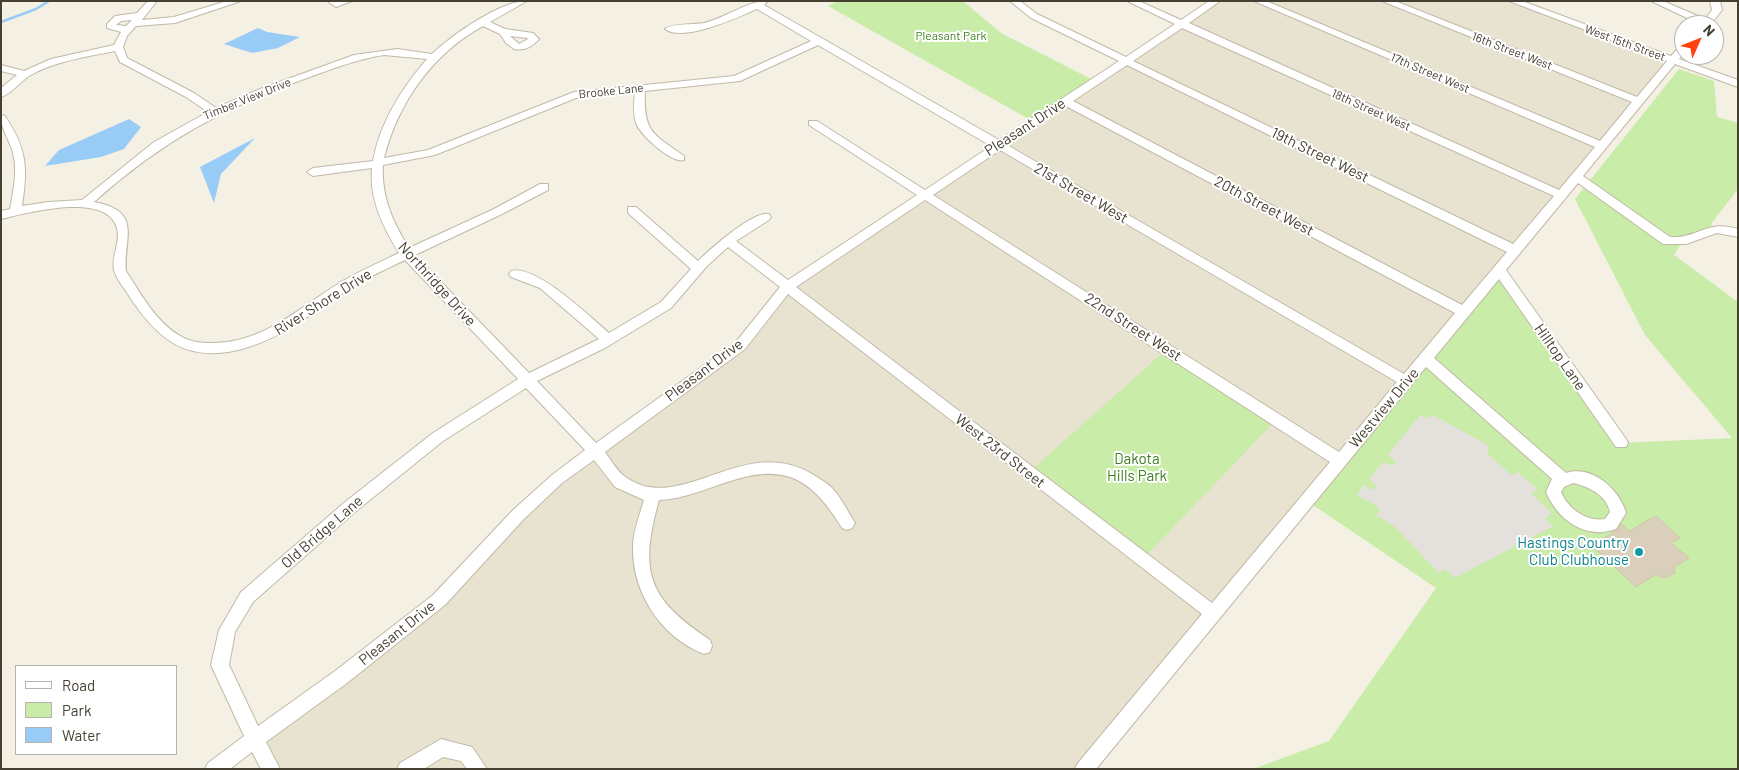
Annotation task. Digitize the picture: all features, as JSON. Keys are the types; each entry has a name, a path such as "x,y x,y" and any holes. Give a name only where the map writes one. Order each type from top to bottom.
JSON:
{"street":[{"path":"1,94 9,84 41,66 118,47 134,23 153,1"},
{"path":"134,23 175,20 237,1"},
{"path":"331,1 336,4 348,1"},
{"name":"Northridge Drive","path":"523,1 482,22 457,38 434,57 395,112 388,128 378,164 378,190 384,214 406,254 595,451 603,465 627,488 643,495 654,496"},
{"path":"1014,1 1034,16 1126,60"},
{"path":"1132,1 1181,24"},
{"name":"Pleasant Drive","path":"214,769 391,639 439,600 518,515 557,479 740,346 788,287 924,194 1216,1"},
{"name":"17th Street West","path":"1258,1 1602,146"},
{"name":"16th Street West","path":"1386,1 1638,100"},
{"name":"West 15th Street","path":"1513,1 1738,84"},
{"path":"1655,1 1686,15"},
{"path":"1713,15 1717,10 1715,1"},
{"path":"670,29 704,27 761,3"},
{"name":"21st Street West","path":"761,3 818,41 1406,382"},
{"path":"482,22 503,32"},
{"name":"18th Street West","path":"1181,24 1561,195"},
{"name":"Brooke Lane","path":"313,172 378,164 436,152 574,95 736,79 757,71 818,41"},
{"path":"118,47 123,60 190,95 214,111"},
{"name":"Timber View Drive","path":"84,204 143,154 180,129 214,111 266,90 365,56 396,52 434,57"},
{"name":"19th Street West","path":"1126,60 1514,250"},
{"name":"Westview Drive","path":"1084,769 1426,359 1514,250 1577,177 1672,60"},
{"path":"1,68 24,74"},
{"path":"640,88 638,114 640,126 680,158"},
{"name":"20th Street West","path":"1065,101 1464,312"},
{"path":"1,118 14,136 22,162 14,212"},
{"name":"22nd Street West","path":"813,122 1341,461"},
{"path":"1577,177 1667,241 1682,242 1714,228 1738,233"},
{"name":"River Shore Drive","path":"1,214 54,204 84,204 105,210 118,219 124,233 118,260 124,278 167,334 179,342 195,347 224,347 266,336 290,324 347,284 406,254 496,214 544,186"},
{"path":"632,210 698,268"},
{"name":"Old Bridge Lane","path":"271,769 255,740 220,665 227,630 248,597 350,507 438,437 527,380 609,340 666,305 698,268 728,241 765,217"},
{"name":"West 23rd Street","path":"728,241 1214,614"},
{"name":"Hilltop Lane","path":"1499,270 1621,443"},
{"path":"515,274 544,285 609,340"},
{"path":"1426,359 1562,479"},
{"path":"704,646 669,622 654,603 645,581 641,544 654,496 676,494 743,469 758,467 780,468 802,474 819,485 829,495 847,524"},
{"path":"406,769 441,748 466,753 478,769"}],"shaded area":[{"path":"1216,1 1513,1 1672,60 1084,769 271,769 255,740 399,634 518,515 740,346 787,287"},
{"path":"1420,415 1427,419 1433,415 1489,446 1487,453 1509,473 1513,475 1518,472 1537,489 1531,493 1552,513 1545,519 1553,526 1455,578 1445,569 1439,573 1395,527 1376,515 1380,510 1378,507 1357,495 1364,485 1371,490 1377,487 1369,479 1383,462 1393,466 1396,461 1388,455"}],"green space":[{"name":"Pleasant Park","path":"838,1 963,1 1001,33 1095,81 1034,122 828,6"},
{"path":"1679,69 1714,81 1717,117 1738,123 1738,189 1711,224 1714,228 1682,242 1674,255 1738,302 1738,769 1253,769 1329,741 1436,588 1307,501 1499,270 1621,443 1732,438 1645,335 1575,199"},
{"name":"Dakota Hills Park","path":"1167,349 1277,419 1142,560 1028,473"}],"water":[{"path":"258,28 267,32 300,37 278,48 252,53 224,44"},
{"path":"129,119 141,127 124,149 101,157 45,166 59,150"},
{"path":"255,138 221,174 214,203 200,167"}],"building":[{"name":"Hastings Country Club Clubhouse","path":"1656,516 1680,538 1671,543 1689,558 1674,567 1675,573 1665,578 1655,575 1636,587 1591,545 1618,530 1621,524 1629,531"}],"waterway":[{"path":"1,22 36,9 49,1"}],"place":[{"name":"Hastings Country Club Clubhouse","path":"1639,552"}]}
